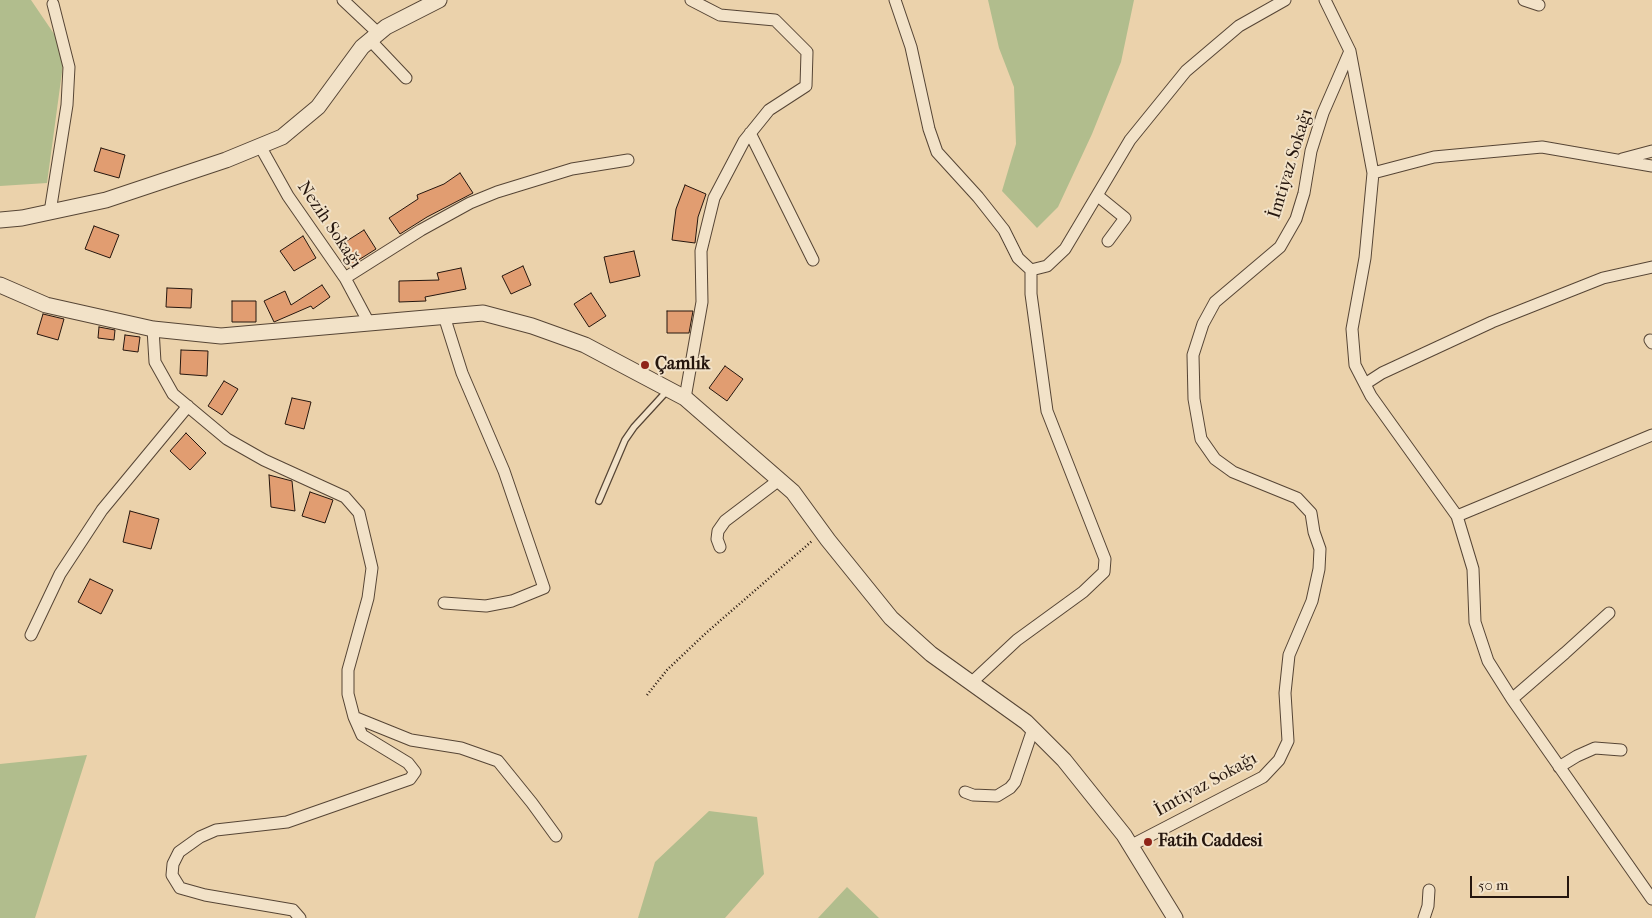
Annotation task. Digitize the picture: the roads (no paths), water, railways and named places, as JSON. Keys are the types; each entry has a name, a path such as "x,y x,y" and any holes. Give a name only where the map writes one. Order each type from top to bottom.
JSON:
{"street":[{"path":"343,0 406,78"},
{"path":"0,220 106,200 226,160 282,138 318,107 362,47 386,27 439,0"},
{"path":"685,398 702,302 701,252 714,198 744,141 768,110 806,86 807,52 775,20 720,15 691,0"},
{"path":"895,0 910,48 929,129 937,152 978,196 1004,230 1018,258 1031,270 1031,294 1046,411 1105,559 1104,572 1083,592 1017,640 971,683"},
{"path":"1031,270 1047,266 1066,249 1130,140 1186,71 1239,26 1285,0"},
{"path":"1325,0 1350,51 1373,173 1365,258 1352,329 1354,364 1372,396 1457,516 1472,569 1475,622 1488,661 1512,699 1652,899"},
{"path":"1524,0 1539,5"},
{"path":"50,212 67,105 69,67 52,4"},
{"name":"İmtiyaz Sokağı","path":"1130,846 1263,777 1279,760 1288,741 1285,693 1289,655 1312,602 1319,569 1320,549 1314,532 1312,513 1297,498 1233,472 1215,459 1201,438 1194,400 1193,355 1203,324 1215,302 1280,247 1296,219 1304,193 1311,151 1324,113 1350,51"},
{"path":"750,133 813,260"},
{"name":"Nezih Sokağı","path":"260,146 288,196 345,278 369,323"},
{"path":"1373,173 1434,157 1542,147 1652,166"},
{"path":"1618,160 1652,151"},
{"path":"345,278 454,211 479,199 572,169 628,160"},
{"path":"1098,196 1125,218 1108,241"},
{"path":"1365,384 1382,373 1492,322 1603,278 1652,267"},
{"path":"0,285 46,305 153,329 221,336 483,313 532,326 585,345 685,398 793,492 822,532 891,618 931,654 1026,722 1064,760 1130,846 1175,918"},
{"path":"444,316 462,373 504,471 544,588 512,601 486,606 444,603"},
{"path":"153,329 155,362 173,394 226,439 264,460 345,497 359,513 372,568 368,598 348,670 348,694 362,735 408,763 415,772 410,779 287,822 216,830 200,837 180,852 173,864 172,875 180,888 206,895 293,910 300,918"},
{"path":"31,635 60,574 102,510 188,406"},
{"path":"1457,516 1652,435"},
{"path":"720,547 717,539 718,531 725,521 779,480"},
{"path":"1512,699 1566,653 1609,612"},
{"path":"354,716 411,740 461,748 498,761 556,836"},
{"path":"964,792 973,795 997,796 1010,788 1015,782 1033,730"},
{"path":"1560,768 1577,756 1595,748 1621,750"},
{"path":"1424,918 1428,906 1429,890"}],"lane":[{"path":"599,501 625,440 634,426 669,390"}],"place":[{"name":"Çamlık","path":"645,365"},
{"name":"Fatih Caddesi","path":"1148,842"}]}
